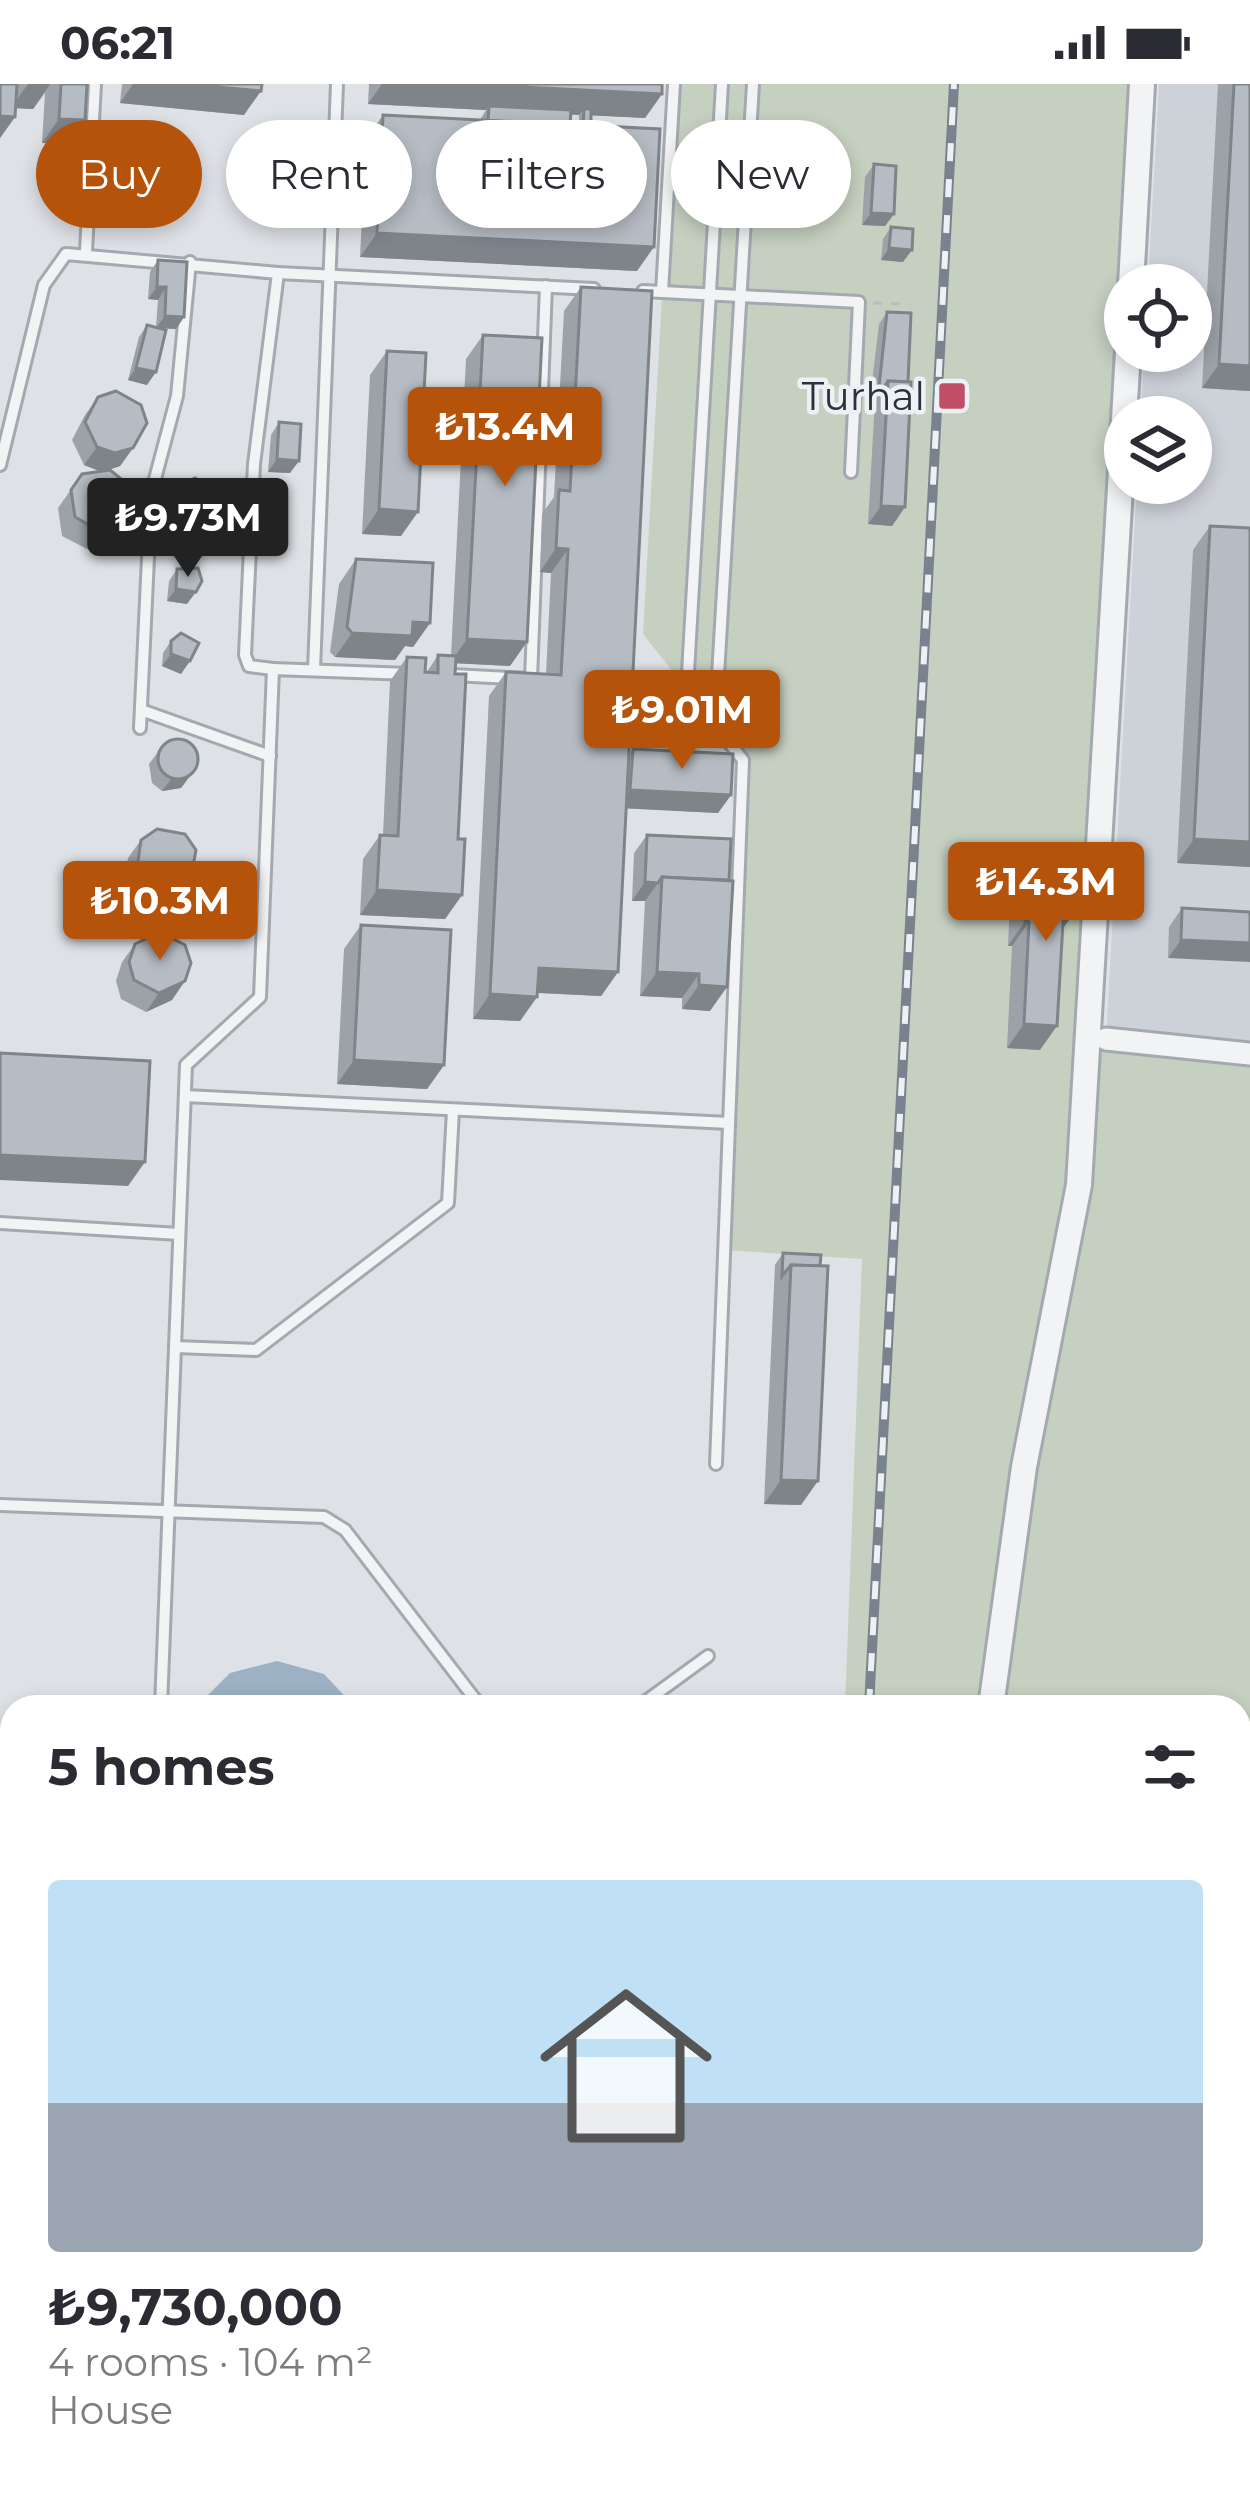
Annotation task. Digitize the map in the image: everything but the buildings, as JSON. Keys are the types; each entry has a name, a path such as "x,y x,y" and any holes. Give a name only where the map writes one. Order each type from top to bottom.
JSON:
{"street":[{"path":"1133,264 1142,84"},
{"path":"1149,264 1159,84"},
{"path":"996,1695 1024,1467 1079,1185 1127,372"},
{"path":"996,1695 1088,1234 1106,1039 1136,504"},
{"path":"1106,1039 1250,1054"}],"lane":[{"path":"86,251 94,84"},
{"path":"314,670 337,84"},
{"path":"662,292 674,84"},
{"path":"716,1464 743,760 687,691 722,84"},
{"path":"716,726 753,84"},
{"path":"0,465 44,285 66,254 86,251 278,273 616,290"},
{"path":"140,728 151,494 177,396 190,262"},
{"path":"278,273 254,464 245,655 249,666 273,669 422,674"},
{"path":"444,675 531,679 546,286"},
{"path":"639,291 859,302 851,472"},
{"path":"0,392 18,393"},
{"path":"161,1695 186,1065 260,997 273,669"},
{"path":"141,710 270,756"},
{"path":"184,1096 729,1123"},
{"path":"175,1347 256,1350 448,1203 453,1109"},
{"path":"0,1223 179,1234"},
{"path":"0,1505 324,1517 336,1522 472,1695"},
{"path":"654,1695 708,1656"}],"path":[{"path":"859,302 910,304"}],"shaded area":[{"path":"1159,84 1250,84 1250,1054 1106,1039 1136,504 1212,504 1212,396 1142,396 1143,372 1212,372 1212,264 1149,264"}],"green space":[{"path":"674,84 1142,84 1127,264 1104,264 1104,372 1121,372 1120,396 1104,396 1104,504 1115,504 1090,1038 1250,1054 1250,1695 845,1695 862,1259 724,1250 743,760 643,634 671,137 671,228 851,228 851,120 672,120"}],"water":[{"path":"277,1661 324,1674 344,1695 208,1695 230,1673"}],"railway":[{"path":"870,1695 954,84"}],"place":[{"name":"Turhal","path":"952,396"}]}
